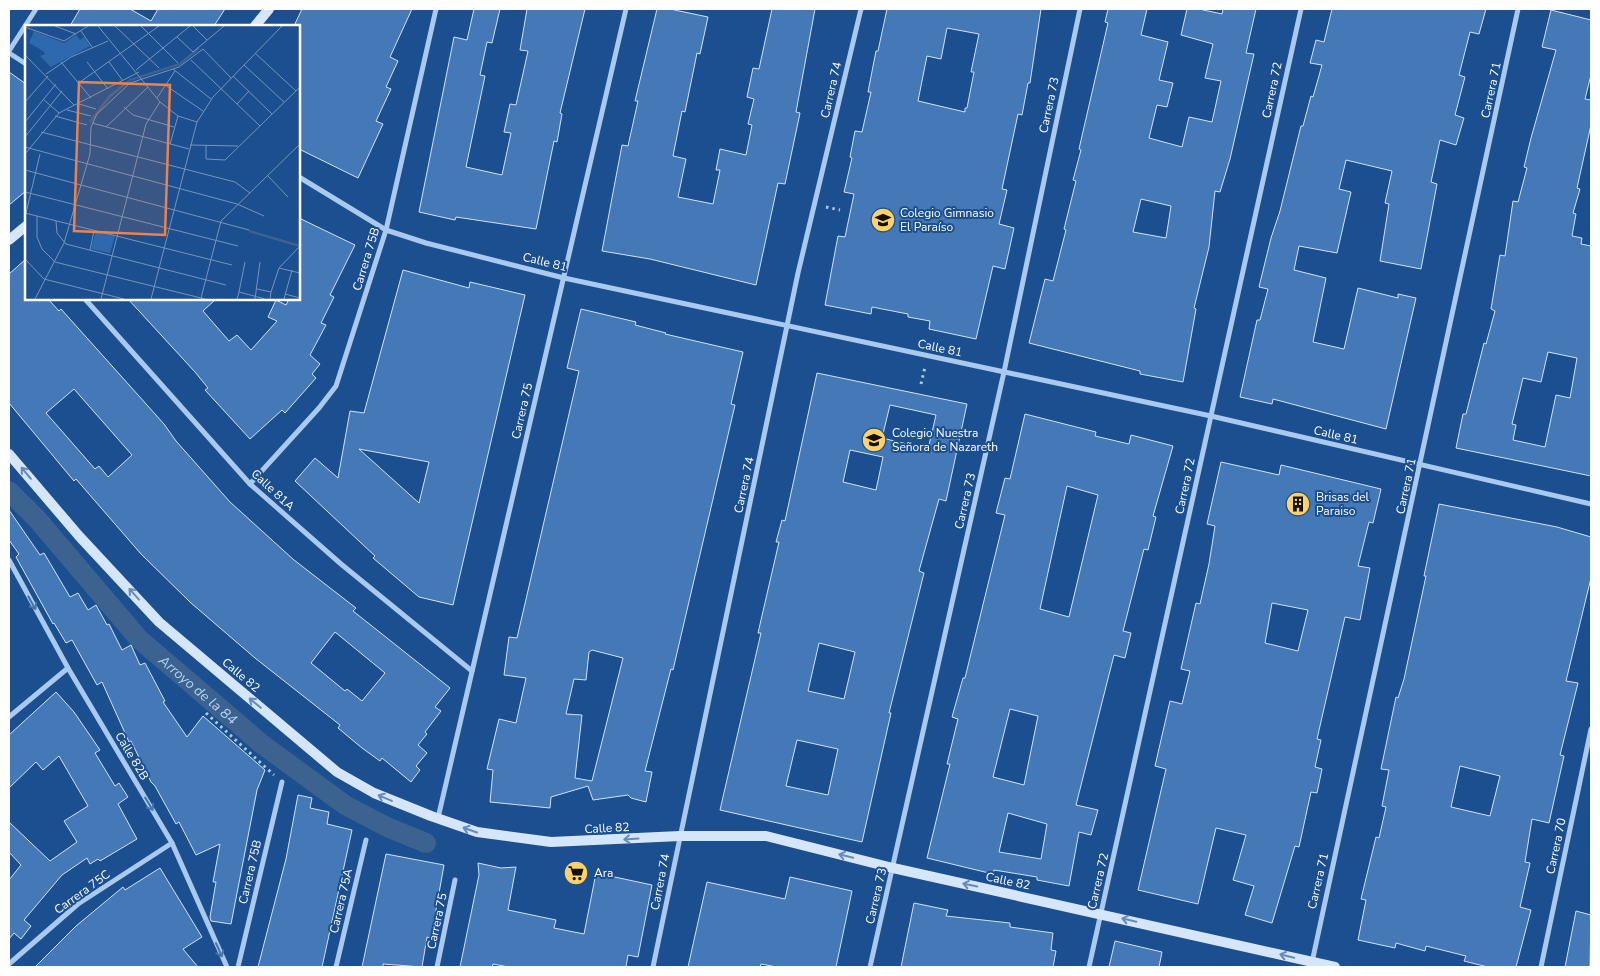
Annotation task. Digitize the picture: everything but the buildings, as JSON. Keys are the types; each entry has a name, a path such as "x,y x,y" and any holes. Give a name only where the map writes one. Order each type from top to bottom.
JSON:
{"street":[{"path":"26,25 36,9"},
{"path":"256,25 269,9"},
{"name":"Carrera 75B","path":"250,484 319,408 336,386 386,230 436,9"},
{"name":"Carrera 75","path":"438,818 626,9"},
{"name":"Carrera 74","path":"653,967 787,327 861,9"},
{"name":"Carrera 73","path":"870,967 1004,372 1080,9"},
{"name":"Carrera 72","path":"1089,967 1301,9"},
{"name":"Carrera 71","path":"1312,964 1421,466 1518,9"},
{"path":"25,27 9,52 25,63"},
{"name":"Calle 81","path":"300,178 386,230 426,243 564,278 1210,416 1591,504"},
{"path":"9,240 25,229"},
{"name":"Calle 81A","path":"86,300 250,484 341,564 472,671"},
{"name":"Calle 82","path":"9,454 79,536 159,622 337,772 374,793 438,818 477,832 551,842 680,836 766,836 893,868 1101,914 1312,964 1334,967"},
{"name":"Calle 82B","path":"9,560 68,668 172,842 227,967"},
{"path":"9,716 68,668"},
{"name":"Carrera 70","path":"1541,967 1588,758 1591,729"},
{"name":"Carrera 75B","path":"238,967 282,782"},
{"name":"Carrera 75A","path":"336,967 366,840"},
{"name":"Carrera 75C","path":"9,964 78,904 172,842"},
{"name":"Carrera 75","path":"437,967 456,880"}],"path":[{"path":"921,384 927,356"},
{"path":"206,714 282,782"}],"waterway":[{"name":"Arroyo de la 84","path":"9,491 37,519 139,639 263,745 345,805 387,827 426,843"}],"place":[{"name":"Colegio Gimnasio El Paraíso","path":"883,220"},
{"name":"Colegio Nuestra Señora de Nazareth","path":"874,440"},
{"name":"Brisas del Paraiso","path":"1298,504"},
{"name":"Ara","path":"576,873"}]}
